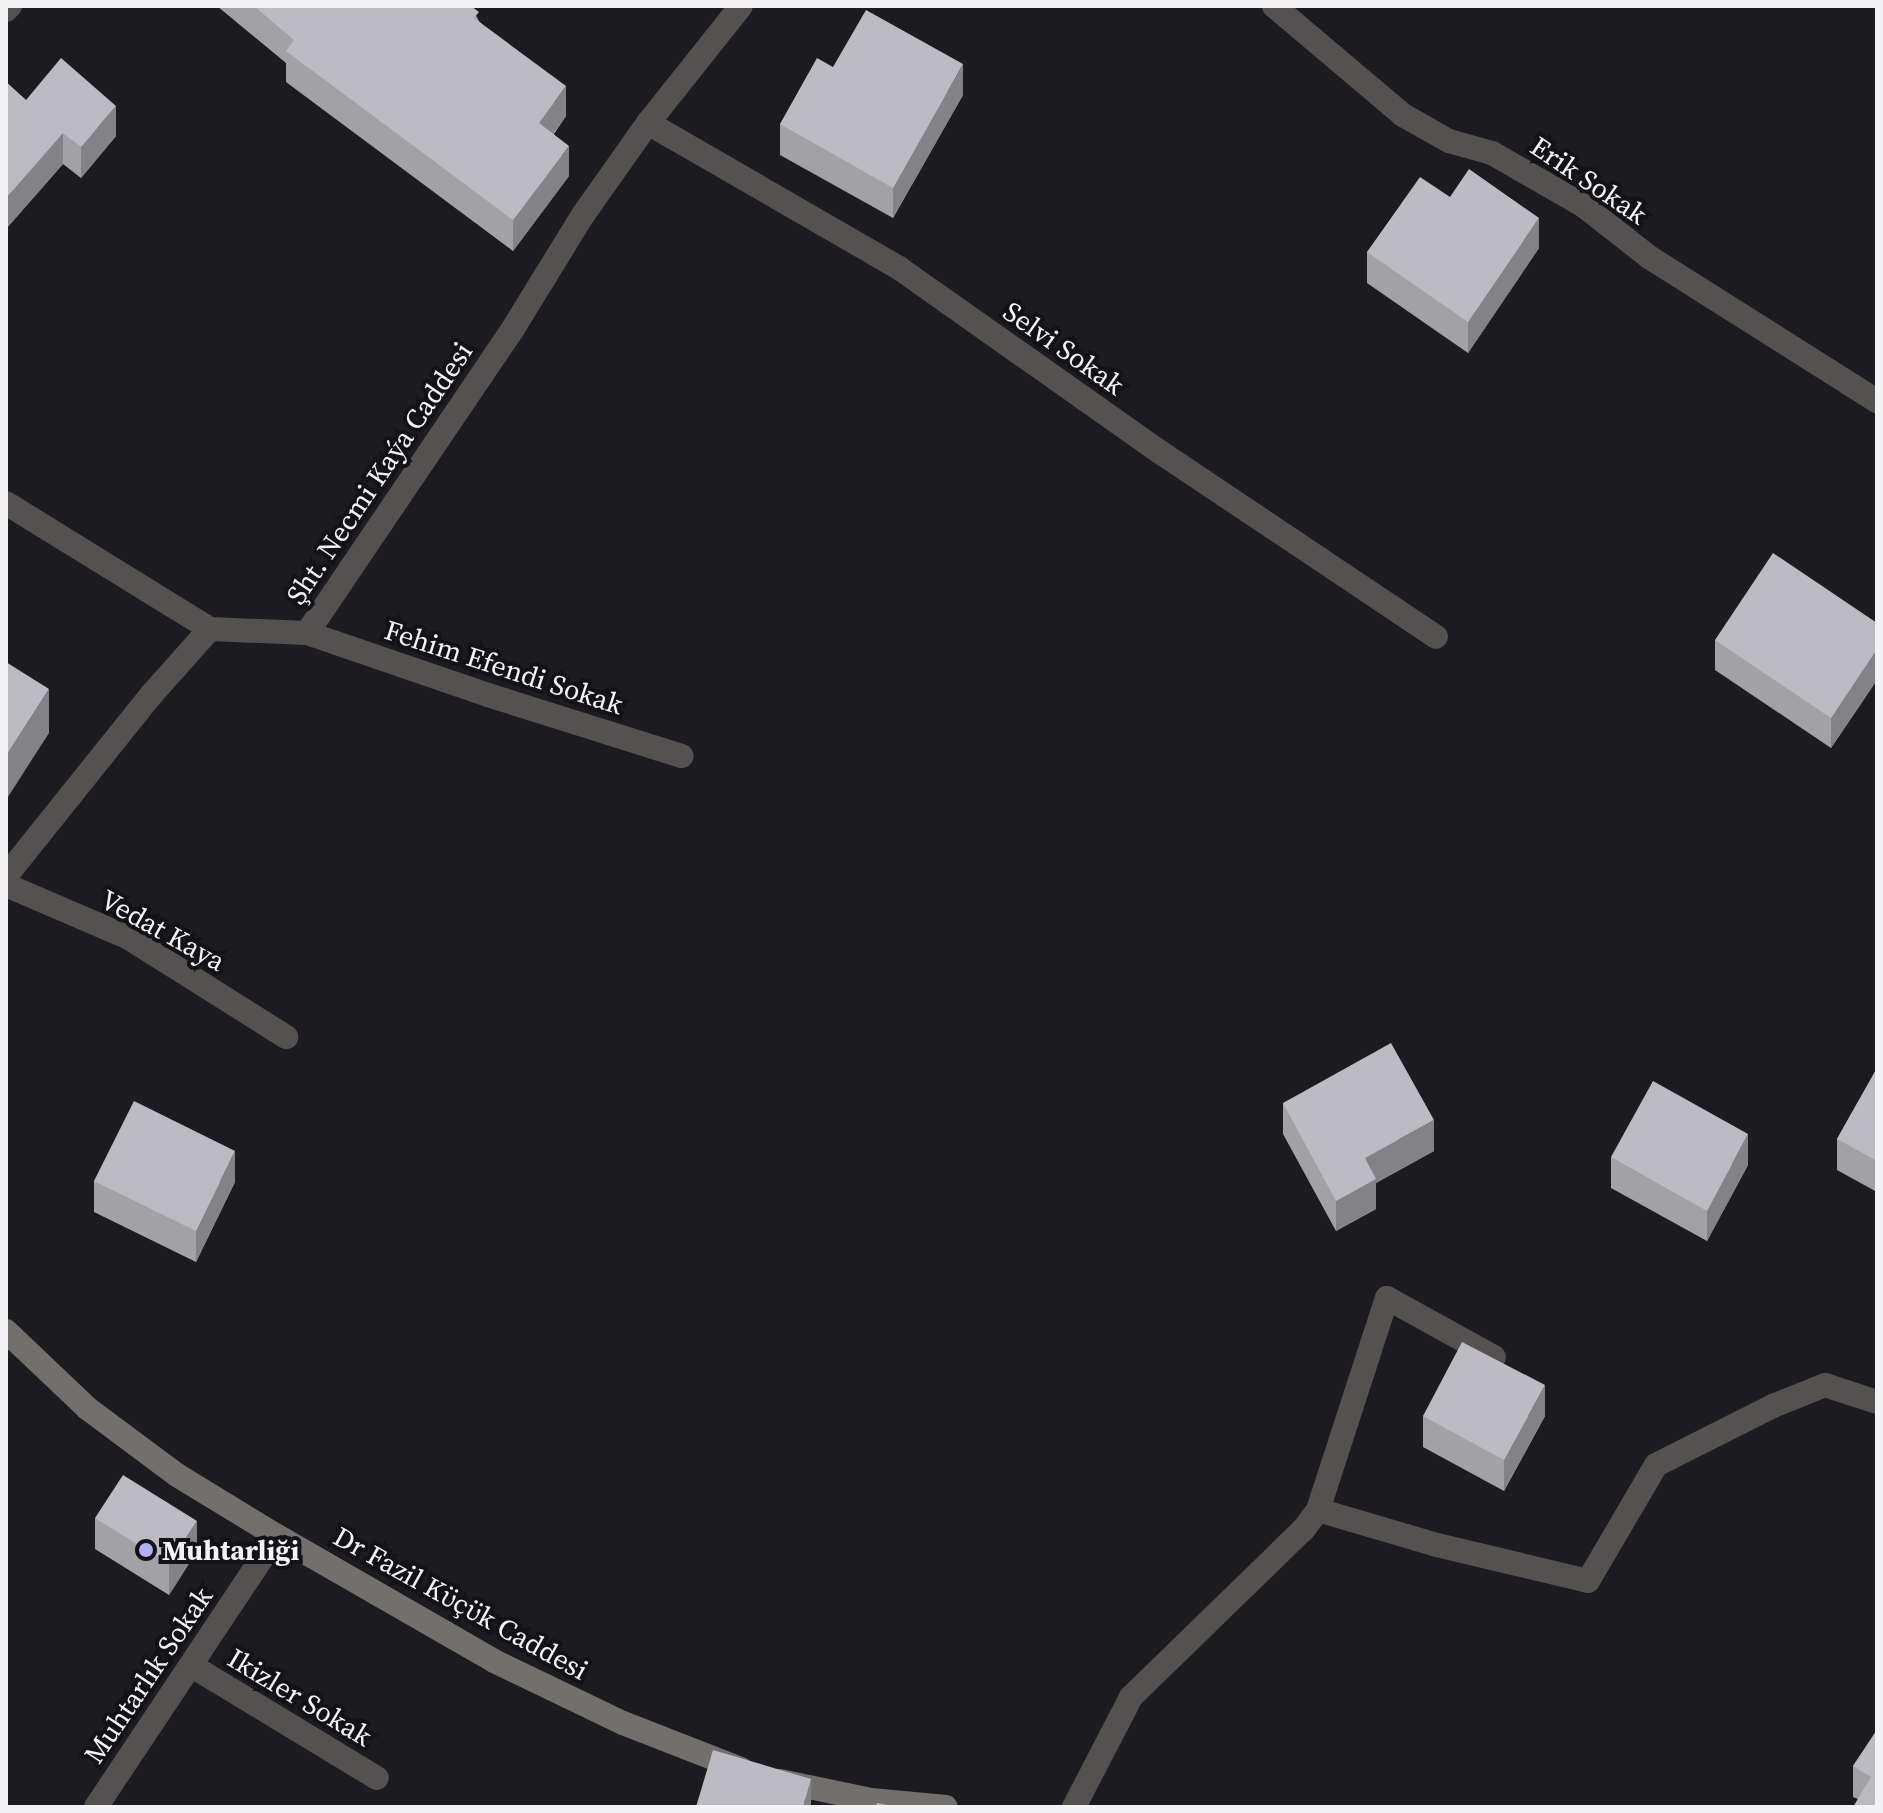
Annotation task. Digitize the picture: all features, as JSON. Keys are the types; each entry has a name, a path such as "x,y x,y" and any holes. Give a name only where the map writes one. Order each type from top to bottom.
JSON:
{"street":[{"name":"Şht. Necmi Kaýa Caddesi","path":"210,629 307,633 648,123 741,6"},
{"name":"Erik Sokak","path":"1274,6 1403,115 1449,141 1492,153 1584,206 1649,257 1877,401"},
{"name":"Selvi Sokak","path":"648,123 899,268 1160,452 1436,637"},
{"path":"6,503 210,629 152,694 6,876"},
{"name":"Fehim Efendi Sokak","path":"307,633 488,695 682,756"},
{"name":"Vedat Kaya","path":"6,885 129,938 286,1037"},
{"path":"1074,1807 1131,1697 1303,1530 1318,1510 1387,1298 1494,1357"},
{"name":"Dr Fazil Kϋçϋk Caddesi","path":"6,1331 87,1408 177,1475 494,1661 623,1723 758,1776 871,1800 946,1807"},
{"path":"1318,1510 1437,1545 1588,1581 1656,1465 1773,1406 1825,1385 1877,1402"},
{"name":"Muhtarlık Sokak","path":"96,1807 277,1536"},
{"name":"Ikizler Sokak","path":"192,1666 377,1778"}],"building":[{"path":"254,6 471,6 479,12 474,18 566,86 539,123 569,146 513,220 286,51 294,40"},
{"path":"866,10 963,64 893,188 780,124 817,58 833,67"},
{"path":"61,58 116,106 81,147 63,133 6,198 6,82 26,100"},
{"path":"1469,169 1539,218 1468,322 1367,252 1420,177 1450,197"},
{"path":"1773,553 1877,623 1877,649 1831,718 1715,640"},
{"path":"6,662 49,689 6,756"},
{"path":"1391,1043 1434,1120 1365,1158 1376,1179 1336,1201 1283,1103"},
{"path":"1877,1068 1877,1161 1837,1139"},
{"path":"1653,1081 1748,1134 1707,1211 1611,1157"},
{"path":"134,1101 235,1151 196,1231 94,1181"},
{"path":"1462,1342 1545,1385 1504,1460 1423,1416"},
{"path":"123,1475 197,1521 169,1564 95,1518"},
{"path":"1876,1731 1877,1807 1853,1807 1871,1777 1853,1766"},
{"path":"713,1750 811,1779 803,1807 696,1807"},
{"path":"877,1803 897,1807 876,1807"}],"place":[{"name":"Muhtarliği","path":"146,1550"}]}
